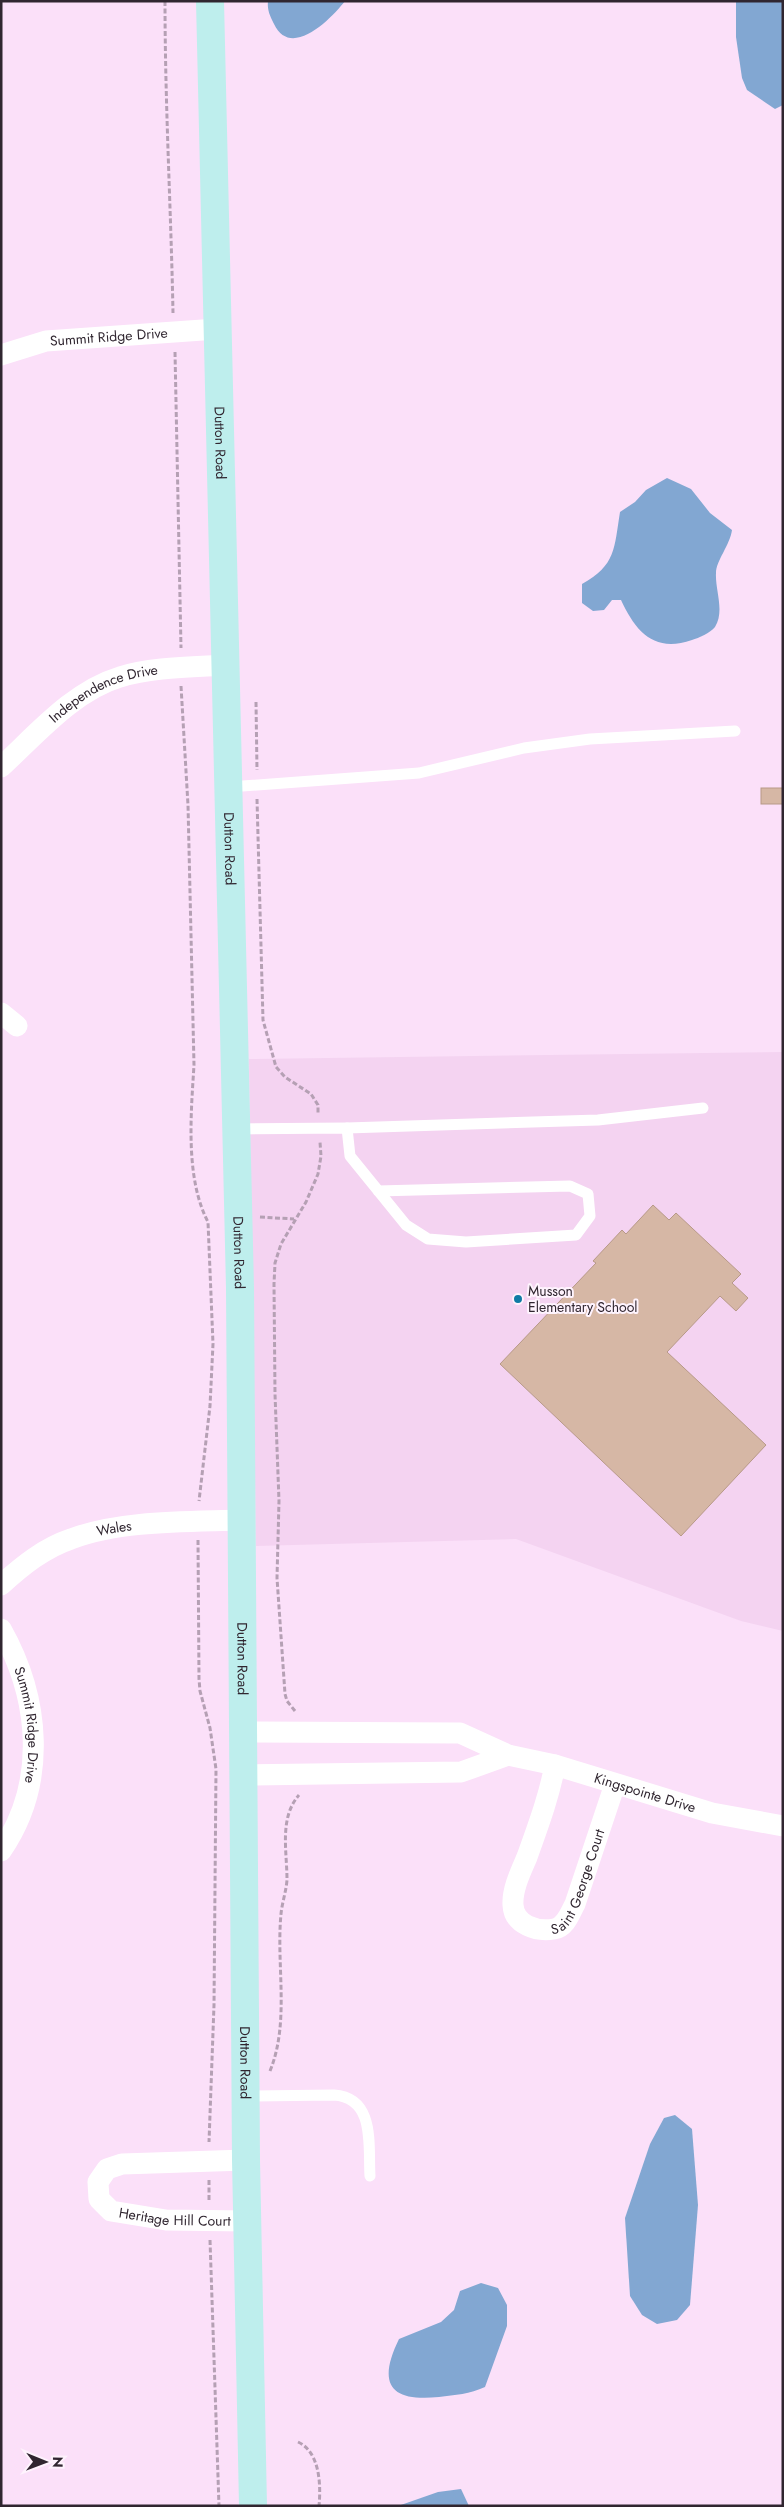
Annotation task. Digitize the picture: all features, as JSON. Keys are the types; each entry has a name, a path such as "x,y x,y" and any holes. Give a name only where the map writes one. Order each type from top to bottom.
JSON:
{"street":[{"name":"Dutton Road","path":"210,1 237,1129 244,1732 252,2096 246,2160 253,2506"},
{"name":"Summit Ridge Drive","path":"1,356 46,341 217,329"},
{"name":"Independence Drive","path":"1,767 73,700 119,677 227,665"},
{"name":"Wales","path":"1,1585 25,1563 71,1538 121,1527 198,1521 242,1520"},
{"name":"Summit Ridge Drive","path":"1,1628 23,1674 34,1726 34,1764 25,1801 11,1836 1,1851"},
{"name":"Kingspointe Drive","path":"244,1732 460,1733 508,1754 555,1765 712,1813 783,1826"},
{"path":"245,1775 461,1772 508,1754"},
{"name":"Saint George Court","path":"555,1765 551,1790 517,1883 513,1905 518,1918 530,1927 544,1931 558,1928 567,1920 575,1904 616,1784"},
{"name":"Heritage Hill Court","path":"246,2160 122,2164 107,2169 98,2182 99,2199 111,2211 166,2220 247,2221"}],"lane":[{"path":"230,787 419,772 524,748 590,739 735,731"},
{"path":"237,1129 347,1128 598,1120 704,1108"},
{"path":"347,1128 350,1156 378,1191 406,1225 428,1239 466,1242 576,1235 590,1216 588,1194 570,1186 378,1191"},
{"path":"252,2096 341,2095 354,2102 366,2115 369,2130 370,2176"}],"path":[{"path":"165,1 166,144 171,201 181,669 188,805 194,1047 192,1100 193,1170 200,1207 208,1222 213,1344 210,1406 202,1462 198,1521 199,1679 200,1691 210,1728 216,1769 214,2005 208,2161 219,2506"},
{"path":"256,702 263,1020 276,1067 284,1077 310,1094 318,1105 321,1156 318,1174 306,1202 294,1219 281,1244 275,1263 274,1349 279,1501 277,1578 284,1684 287,1702 300,1716 301,1733"},
{"path":"264,1217 294,1219"},
{"path":"252,2096 278,2050 281,1914 286,1883 286,1823 288,1812 302,1790 302,1774"},
{"path":"298,2442 310,2449 316,2466 320,2483 319,2506"}],"shaded area":[{"name":"Musson Elementary School","path":"783,1052 783,1631 741,1621 516,1539 256,1546 249,1059"}],"water":[{"path":"268,1 345,1 331,17 311,32 301,37 290,38 281,34 274,24 268,10"},
{"path":"736,1 783,1 783,105 775,109 747,90 742,78 736,37"},
{"path":"667,478 691,489 710,513 732,530 716,573 719,614 715,627 701,637 667,644 648,637 640,630 633,622 621,600 612,600 604,610 593,611 582,603 582,584 601,570 612,555 620,512 635,502 646,490"},
{"path":"675,2115 692,2129 698,2205 690,2305 677,2320 657,2324 642,2315 630,2296 625,2218 650,2144 664,2118"},
{"path":"481,2283 498,2288 507,2305 507,2326 485,2387 468,2393 439,2397 422,2398 399,2393 392,2387 389,2378 389,2368 399,2339 441,2322 454,2310 460,2291"},
{"path":"461,2489 469,2506 398,2506 438,2492"}],"building":[{"path":"761,788 783,788 783,804 761,804"},
{"path":"653,1205 669,1220 676,1213 741,1274 732,1283 748,1298 736,1311 720,1296 667,1352 766,1445 681,1536 500,1364 596,1263 593,1261 622,1230 626,1234"}],"place":[{"name":"Musson Elementary School","path":"518,1299"}]}
